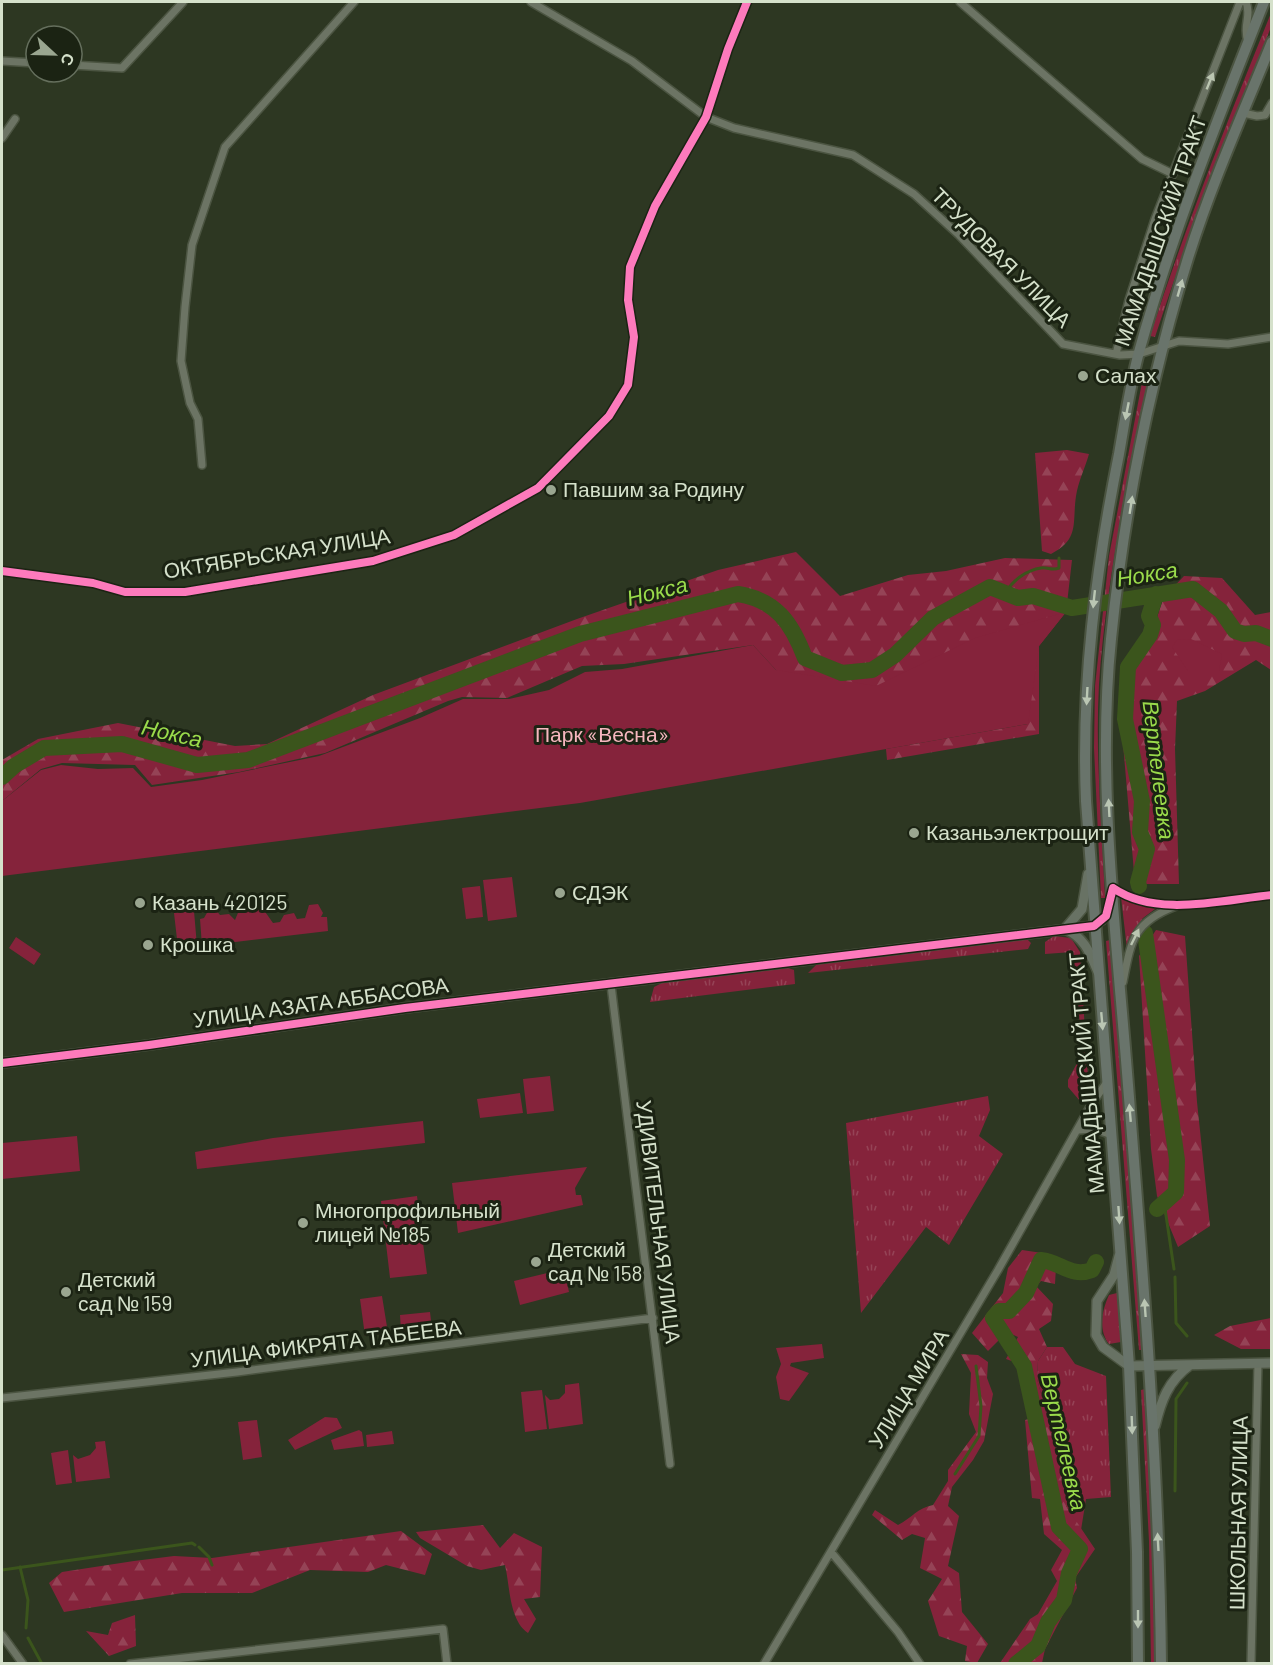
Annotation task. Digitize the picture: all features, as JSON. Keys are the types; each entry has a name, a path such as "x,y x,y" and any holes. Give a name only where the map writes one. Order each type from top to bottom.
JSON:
{"main road":[{"name":"МАМАДЫШСКИЙ ТРАКТ","path":"1138,1664 1137,1552 1129,1366 1094,926 1084,750 1090,638 1099,560 1138,354 1167,261 1264,2"},
{"name":"МАМАДЫШСКИЙ ТРАКТ","path":"1161,1664 1150,1366 1120,993 1105,742 1111,640 1121,562 1140,449 1163,344 1189,256 1272,42"}],"street":[{"path":"84,66 122,68 183,2"},
{"path":"202,465 198,419 190,404 181,361 192,245 225,147 354,2"},
{"name":"ТРУДОВАЯ УЛИЦА","path":"531,2 632,61 706,117 734,128 853,156 914,194 959,235 1063,344 1116,354 1138,354"},
{"name":"ОКТЯБРЬСКАЯ УЛИЦА","path":"2,571 93,583 125,592 185,592 373,561 454,535 538,488 609,416 628,385 634,337 628,300 630,267 655,206 706,117 728,49 747,2"},
{"path":"960,2 1142,159 1173,174"},
{"path":"1116,354 1135,280 1173,174 1240,2"},
{"path":"1246,2 1249,13 1243,29 1248,42"},
{"path":"2,61 24,62"},
{"path":"1243,113 1257,117 1265,115 1272,103"},
{"path":"2,138 15,119"},
{"path":"1138,354 1163,344 1179,341 1228,344 1272,337"},
{"path":"1090,862 1082,909 1065,929 1076,933 1085,943 1098,974"},
{"path":"1094,926 1106,916 1113,888 1145,902 1180,904 1272,895"},
{"path":"1120,993 1132,939 1155,914 1180,904"},
{"name":"УЛИЦА АЗАТА АББАСОВА","path":"2,1063 149,1045 405,1008 1094,926"},
{"name":"УДИВИТЕЛЬНАЯ УЛИЦА","path":"611,985 670,1464"},
{"name":"УЛИЦА МИРА","path":"764,1664 1091,1105 1107,1082"},
{"path":"1078,1130 1094,1129 1112,1135"},
{"path":"1121,1248 1114,1275 1097,1301 1096,1335 1103,1347 1129,1366 1272,1363"},
{"name":"УЛИЦА ФИКРЯТА ТАБЕЕВА","path":"2,1398 237,1372 653,1318"},
{"name":"ШКОЛЬНАЯ УЛИЦА","path":"1251,1664 1258,1363"},
{"path":"1153,1433 1167,1389 1179,1373 1190,1365"},
{"path":"831,1552 898,1632 920,1664"},
{"path":"130,1664 443,1629 447,1664"},
{"path":"2,1635 23,1664"}],"green space":[{"path":"1271,13 1271,27 1225,142 1155,337 1150,336 1192,214"},
{"path":"1143,377 1148,379 1112,569 1102,645 1098,764 1105,898 1101,898 1094,748 1095,686 1109,556"},
{"path":"1067,450 1089,454 1077,491 1071,536 1051,554 1042,551 1035,453"},
{"path":"796,552 840,596 908,575 946,571 1005,558 1072,560 1066,612 1039,646 1039,734 887,760 886,749 1028,724 876,686 809,706 753,645 624,664 582,666 507,698 462,697 325,753 239,772 152,785 135,765 62,763 41,769 2,801 2,760 38,739 118,723 235,746 267,744 373,695 577,619 718,570"},
{"path":"1184,576 1222,578 1255,615 1271,612 1271,670 1256,660 1205,691 1177,701 1175,749 1179,884 1135,884 1121,720 1128,655 1154,626 1164,597"},
{"name":"Парк «Весна»","path":"1066,612 1039,646 1028,724 580,803 2,876 2,801 41,770 61,765 98,769 133,768 151,787 202,780 319,756 420,718 463,699 509,699 549,690 585,672 622,669 753,645 776,670 876,686 975,638"},
{"path":"1191,639 1222,654 1219,671 1188,671 1172,647 1177,640"},
{"path":"512,877 517,917 488,921 483,880"},
{"path":"480,886 483,917 466,919 462,888"},
{"path":"1121,897 1136,903 1159,906 1143,918 1130,936 1127,949"},
{"path":"318,904 323,913 321,917 327,917 328,931 202,946 200,919 204,918 208,911 215,909 220,915 229,914 235,920 240,908 261,906 273,923 280,922 284,915 294,913 297,919 305,918 309,905"},
{"path":"194,911 197,946 178,948 174,913"},
{"path":"1156,930 1185,936 1197,1102 1210,1226 1178,1247 1157,1196 1151,1149 1139,956"},
{"path":"1054,936 1071,938 1080,952 1089,1094 1086,1103 1080,1101 1068,1087 1068,1080 1083,1052 1072,952 1045,954 1045,942"},
{"path":"16,937 41,954 34,965 9,948"},
{"path":"1026,938 1031,943 1028,949 808,973 817,964"},
{"path":"1110,940 1144,1350 1139,1350 1106,941"},
{"path":"788,968 794,970 795,984 650,1002 654,987 662,983"},
{"path":"550,1076 554,1111 527,1114 523,1079"},
{"path":"520,1093 523,1113 480,1118 477,1099"},
{"path":"988,1096 990,1110 979,1136 1003,1154 949,1245 926,1227 861,1313 846,1123"},
{"path":"423,1121 425,1143 197,1169 195,1152 273,1138"},
{"path":"77,1136 80,1171 2,1179 2,1143"},
{"path":"587,1167 575,1188 576,1195 581,1195 583,1205 458,1233 452,1183"},
{"path":"417,1196 427,1274 390,1278 381,1201"},
{"path":"1022,1250 1049,1254 1056,1267 1055,1284 1041,1281 1036,1286 1053,1304 1051,1321 1039,1329 1047,1347 1038,1361 1037,1379 1066,1486 1066,1506 1095,1549 1075,1578 1077,1588 1045,1649 1042,1663 1000,1663 1030,1619 1038,1614 1057,1581 1051,1570 1062,1550 1044,1534 1040,1499 1032,1498 1025,1420 1033,1418 1020,1364 1006,1359 1018,1337 1007,1332 988,1351 972,1333 1003,1293 1008,1268"},
{"path":"564,1269 569,1292 520,1305 514,1281"},
{"path":"1117,1293 1121,1342 1109,1344 1103,1333 1103,1313 1109,1295"},
{"path":"382,1296 388,1333 365,1336 360,1299"},
{"path":"430,1312 432,1329 401,1332 400,1315"},
{"path":"1271,1318 1271,1349 1241,1349 1214,1335 1230,1326"},
{"path":"822,1344 824,1358 791,1363 790,1366 809,1373 789,1401 780,1399 776,1377 781,1364 776,1348"},
{"path":"1047,1347 1063,1347 1075,1364 1106,1376 1111,1497 1086,1499 1081,1530 1066,1506 1066,1486 1037,1379 1038,1361"},
{"path":"961,1354 978,1355 988,1362 987,1378 993,1394 984,1441 973,1460 952,1487 948,1506 959,1516 948,1566 959,1573 962,1612 988,1644 977,1663 965,1661 967,1646 939,1636 928,1601 942,1579 920,1568 925,1538 912,1534 902,1540 872,1515 875,1510 898,1525 923,1508 933,1505 948,1481 948,1470 976,1432 969,1414 971,1373"},
{"path":"579,1383 583,1424 549,1429 545,1395 550,1400 559,1399 565,1393 565,1385"},
{"path":"1145,1389 1154,1539 1156,1663 1151,1663 1149,1541 1141,1390"},
{"path":"542,1390 547,1429 525,1432 521,1392"},
{"path":"325,1417 337,1418 342,1428 295,1450 288,1440"},
{"path":"257,1420 262,1457 243,1460 238,1422"},
{"path":"359,1430 362,1432 364,1446 334,1450 331,1440"},
{"path":"392,1431 394,1444 367,1447 366,1435"},
{"path":"105,1441 110,1478 76,1482 73,1455 78,1459 90,1455 96,1448 95,1442"},
{"path":"68,1450 72,1483 56,1485 51,1453"},
{"path":"483,1525 500,1548 514,1533 542,1547 540,1597 524,1599 536,1619 528,1633 517,1620 511,1602 505,1565 481,1570 467,1566 420,1538 416,1532"},
{"path":"401,1531 432,1554 425,1575 386,1565 368,1572 310,1570 252,1593 182,1593 64,1612 49,1583 62,1572 134,1561 174,1556 212,1558"},
{"path":"135,1615 136,1646 109,1656 86,1631 108,1635 112,1623"}],"waterway":[{"path":"1006,592 1016,580 1026,573 1041,568 1059,568 1059,558"},
{"name":"Нокса","path":"2,777 14,766 44,748 122,744 197,765 248,760 580,634 738,594 763,602 781,615 794,634 805,658 842,673 872,670 895,655 933,618 990,587 1018,598 1033,596 1072,608 1193,589 1221,611 1235,631 1244,634 1256,633 1272,639"},
{"name":"Вертелеевка","path":"1139,886 1138,882 1147,849 1140,832 1142,801 1125,719 1128,667 1150,635 1153,625 1149,616 1156,594"},
{"name":"Вертелеевка","path":"1145,933 1177,1160 1176,1192 1157,1209"},
{"path":"1164,1202 1174,1269"},
{"name":"Вертелеевка","path":"1016,1664 1038,1646 1048,1622 1064,1600 1069,1573 1080,1549 1059,1527 1024,1366 993,1318 999,1311 1009,1311 1026,1293 1041,1260 1078,1272 1092,1270 1096,1262"},
{"path":"1175,1277 1176,1323 1187,1336"},
{"path":"955,1474 979,1436 981,1406 976,1366"},
{"path":"1175,1491 1176,1399 1187,1383"},
{"path":"2,1570 192,1543 195,1545"},
{"path":"199,1547 209,1557 212,1565"},
{"path":"20,1567 28,1600 26,1628"},
{"path":"28,1638 42,1664"}],"cycle path":[{"path":"2,571 93,583 125,592 185,592 373,561 454,535 538,488 609,416 628,385 634,337 628,300 630,267 655,206 706,117 728,49 747,2"},
{"path":"2,1063 149,1045 405,1008 1094,926 1106,916 1113,888 1130,897 1169,905 1211,903 1272,895"}],"place":[{"name":"Салах","path":"1083,376"},
{"name":"Павшим за Родину","path":"551,490"},
{"name":"Казаньэлектрощит","path":"914,833"},
{"name":"СДЭК","path":"560,893"},
{"name":"Казань 420125","path":"140,903"},
{"name":"Крошка","path":"148,945"},
{"name":"Многопрофильный лицей №185","path":"303,1223"},
{"name":"Детский сад № 158","path":"536,1262"},
{"name":"Детский сад № 159","path":"66,1292"}]}
